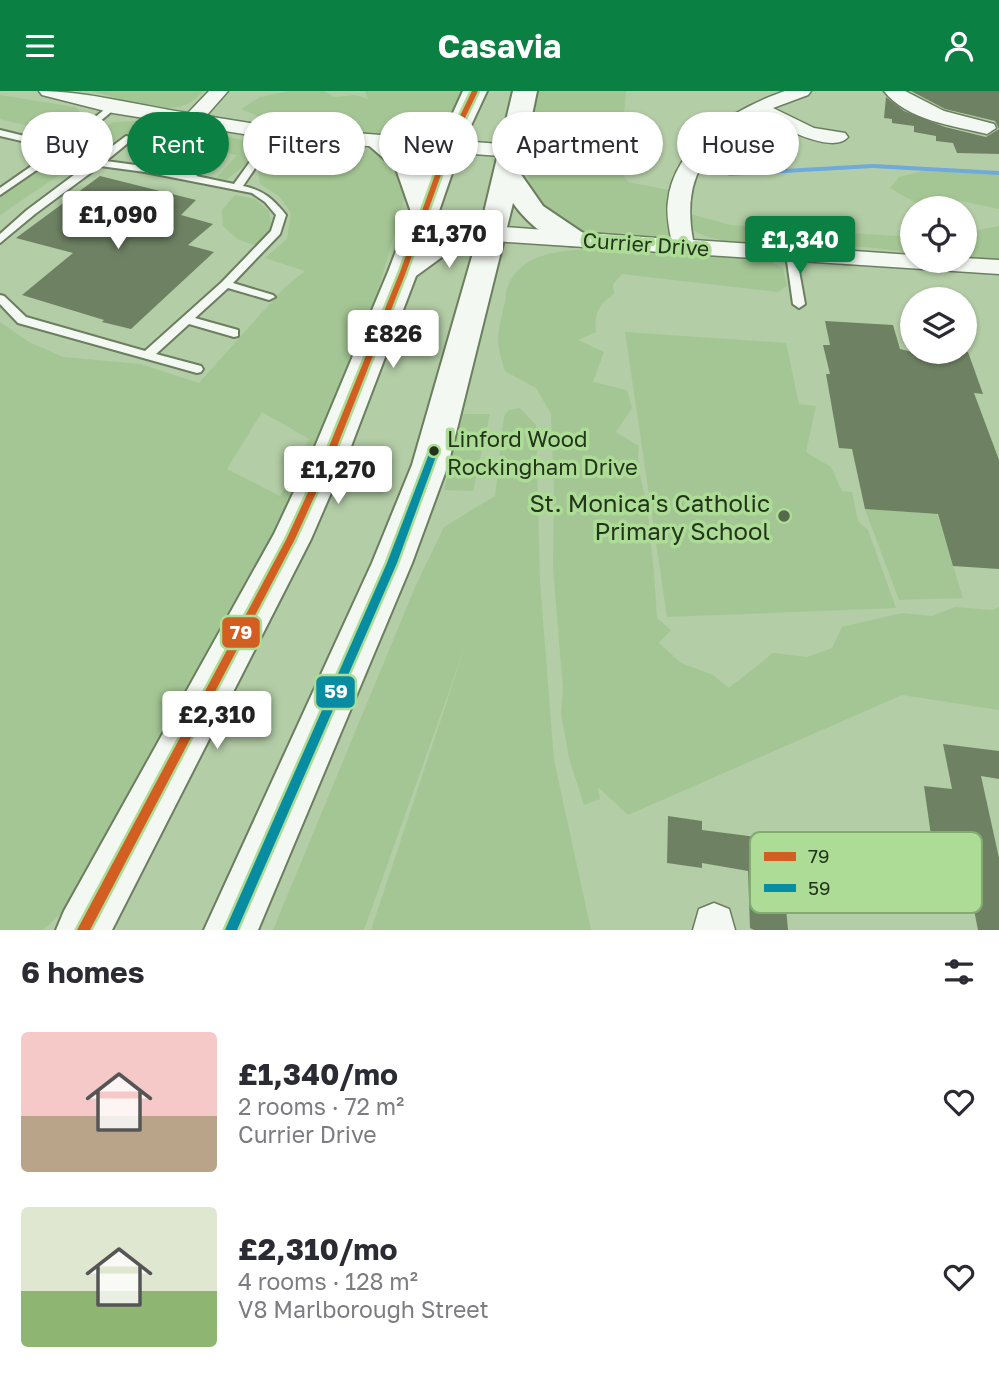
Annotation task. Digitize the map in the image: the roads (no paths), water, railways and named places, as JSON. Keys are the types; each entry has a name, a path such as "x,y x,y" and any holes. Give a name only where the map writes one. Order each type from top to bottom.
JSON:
{"main road":[{"path":"465,112 475,91"},
{"path":"520,112 525,91"},
{"path":"378,142 410,167 423,212"},
{"path":"83,930 291,539 332,449 404,272 437,175"},
{"path":"231,930 392,563 430,465 483,232 504,175"},
{"path":"515,175 533,212 573,239"},
{"path":"404,272 443,243 483,232"}],"street":[{"path":"48,91 141,112"},
{"path":"199,112 219,91"},
{"path":"683,246 679,192 694,161 709,143 758,108 802,91"},
{"path":"893,91 918,109 941,118 987,128"},
{"path":"758,108 809,133 838,137"},
{"path":"365,141 378,142"},
{"name":"Currier Drive","path":"423,212 483,232 999,267"}],"lane":[{"path":"107,112 113,107"},
{"path":"0,133 21,138"},
{"path":"113,151 127,140"},
{"path":"0,192 24,175"},
{"path":"0,240 31,212 82,175"},
{"path":"147,356 226,284 276,232 281,215 268,200 255,191 174,175"},
{"path":"189,178 192,175"},
{"path":"236,188 245,175"},
{"path":"790,254 799,304"},
{"path":"226,284 269,297"},
{"path":"0,298 22,320 197,369"},
{"path":"187,320 234,333"}],"waterway":[{"path":"799,170 873,166 999,173"}],"place":[{"name":"Linford Wood Rockingham Drive","path":"434,451"},
{"name":"St. Monica's Catholic Primary School","path":"784,516"}]}
